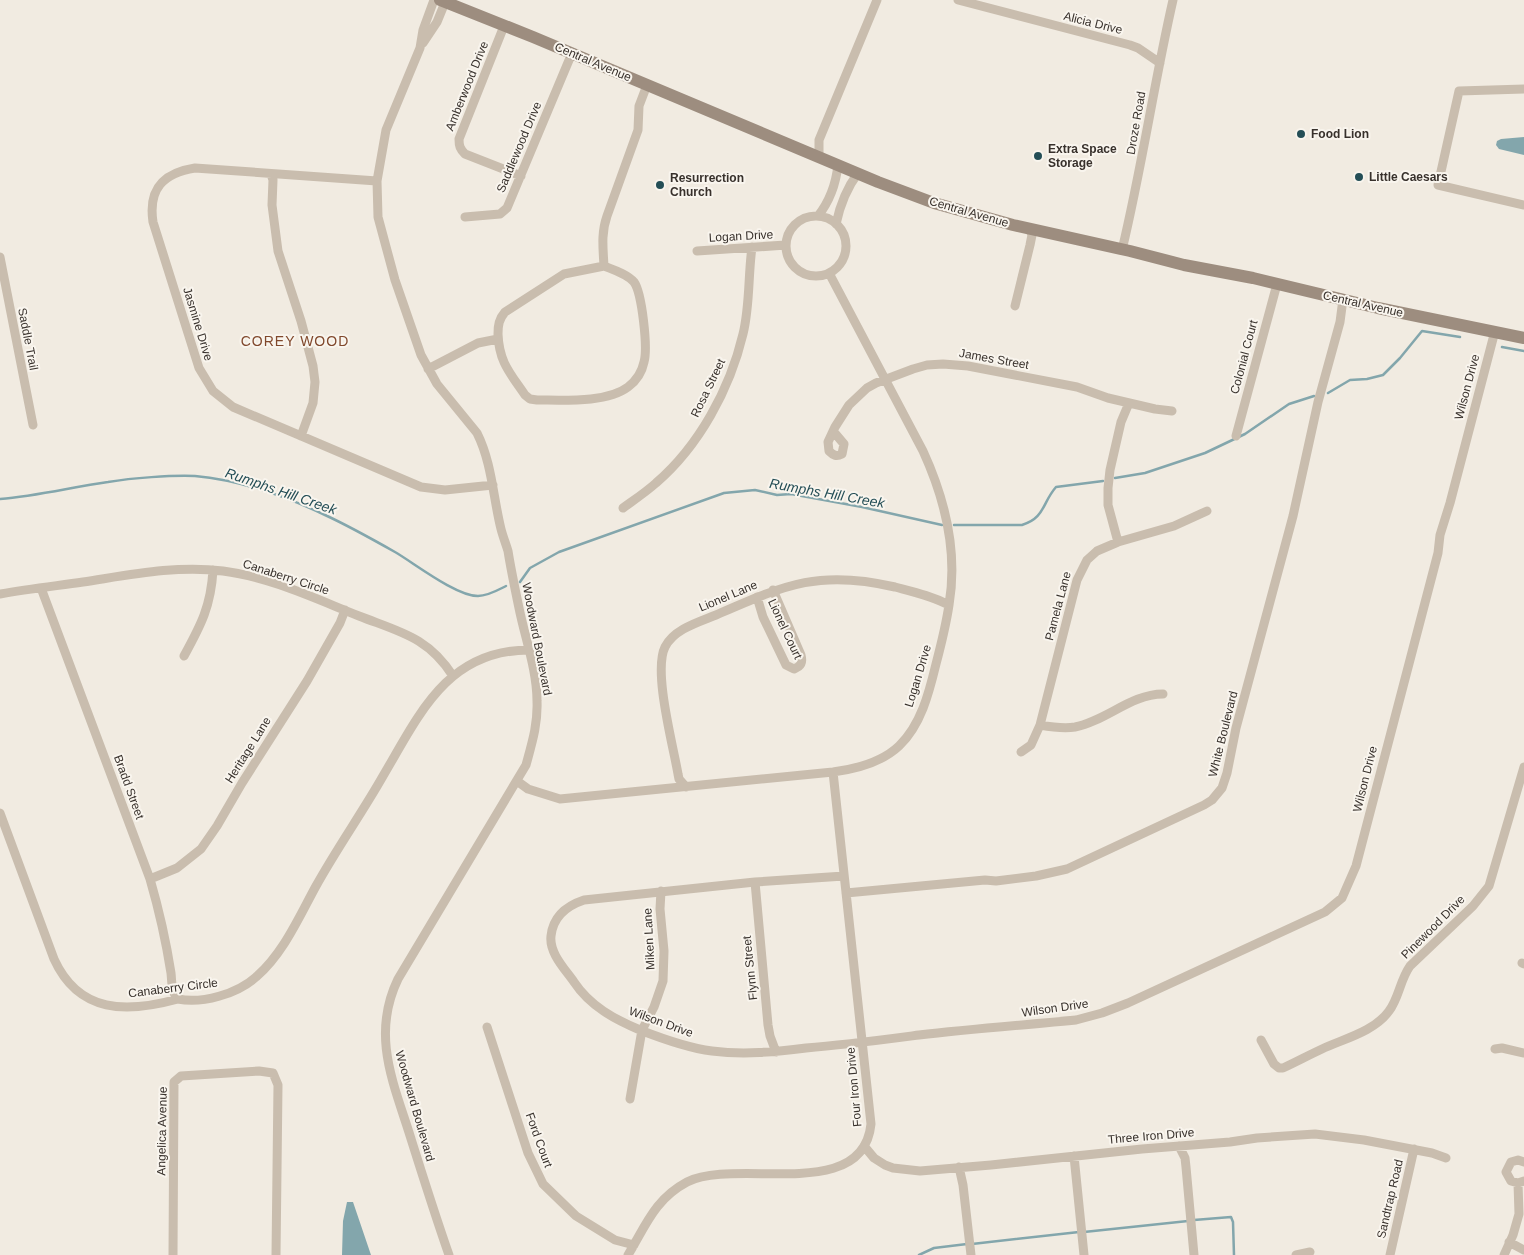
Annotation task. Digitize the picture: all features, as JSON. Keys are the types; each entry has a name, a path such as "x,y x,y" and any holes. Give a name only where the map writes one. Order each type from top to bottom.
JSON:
{"street":[{"path":"819,158 819,140 877,0"},
{"name":"Alicia Drive","path":"958,0 1130,45 1160,62"},
{"name":"Droze Road","path":"1122,250 1133,206 1173,0"},
{"name":"Central Avenue","path":"447,1 819,158 934,203 982,217 1184,266 1277,284 1378,308 1524,338"},
{"name":"Woodward Boulevard","path":"447,1 420,48 386,130 377,181 378,217 417,344 437,384 477,433 487,462 530,650 537,698 537,719 526,765 398,979 391,999 385,1031 388,1064 394,1088 449,1255"},
{"name":"Amberwood Drive","path":"504,26 458,138 458,144 459,148 466,154 521,176"},
{"name":"Saddlewood Drive","path":"465,217 504,212 572,53"},
{"path":"604,266 602,230 638,130 639,106 647,85"},
{"path":"1524,89 1460,91 1438,185 1524,205"},
{"path":"818,216 824,209 837,178 838,165"},
{"name":"Jasmine Drive","path":"377,181 195,168 176,172 168,177 157,188 152,205 152,213 161,250 192,350 207,384 219,397 233,406 430,490 459,490 493,485"},
{"path":"836,224 838,211 858,173"},
{"path":"271,174 273,180 272,205 278,251 313,366 315,382 313,404 301,436"},
{"path":"818,216 831,220 836,224 845,237 846,253 838,266 828,273 817,276 801,272 790,261 786,246 789,232 798,222 818,216"},
{"path":"1015,306 1032,235 1029,228"},
{"name":"Logan Drive","path":"697,251 786,246"},
{"name":"Rosa Street","path":"622,508 655,484 680,459 697,437 727,382 743,334 752,247"},
{"name":"Saddle Trail","path":"0,257 33,425"},
{"path":"604,266 630,278 636,284 642,303 645,355 636,380 628,388 615,395 604,397 530,399 525,395 503,362 498,348 500,318 505,312 564,274 604,266"},
{"name":"Logan Drive","path":"517,781 528,790 560,799 833,772 860,767 878,760 894,750 912,731 927,696 942,641 949,605 952,576 946,516 935,477 927,460 828,273"},
{"name":"Colonial Court","path":"1236,436 1277,284"},
{"name":"White Boulevard","path":"846,893 938,886 985,880 996,881 1056,872 1067,869 1204,805 1218,794 1227,773 1236,728 1293,516 1316,412 1340,322 1343,299"},
{"name":"Wilson Drive","path":"844,876 755,882 584,900 565,909 555,920 550,940 552,947 578,988 590,1002 605,1013 642,1030 683,1044 710,1051 750,1054 862,1043 964,1030 1076,1020 1128,1003 1325,912 1342,898 1352,878 1363,840 1438,553 1440,535 1495,332"},
{"path":"428,368 478,342 498,339"},
{"name":"James Street","path":"833,431 849,405 866,388 885,379 927,365 959,365 1077,387 1129,404 1172,411"},
{"path":"1118,542 1108,505 1108,488 1110,470 1121,422 1129,404"},
{"name":"Pamela Lane","path":"1021,752 1031,745 1040,725 1080,573 1087,560 1091,555 1118,542 1174,526 1208,511"},
{"name":"Canaberry Circle","path":"0,594 160,570 214,570 255,577 345,610 422,642 438,656 453,676"},
{"path":"184,656 207,610 214,570"},
{"name":"Lionel Lane","path":"686,787 679,779 661,682 661,660 665,646 674,636 693,624 773,590 804,582 843,579 862,580 916,593 949,605"},
{"name":"Bradd Street","path":"41,588 150,879 167,943 173,991 178,999"},
{"name":"Lionel Court","path":"757,597 763,617 786,665 794,669 802,663 801,655 773,590"},
{"name":"Heritage Lane","path":"150,879 177,868 201,849 218,826 242,783 307,681 340,623 345,610"},
{"name":"Canaberry Circle","path":"0,813 54,959 68,984 75,990 96,1003 114,1006 141,1006 178,999 221,996 248,984 263,970 281,947 339,846 383,777 392,758 423,708 434,694 453,676 477,662 490,657 521,650 530,650"},
{"path":"1040,725 1076,727 1147,696 1163,694"},
{"name":"Pinewood Drive","path":"1262,1040 1274,1064 1279,1068 1283,1068 1360,1033 1381,1020 1395,1001 1404,976 1410,966 1473,906 1489,886 1521,791 1524,767"},
{"name":"Four Iron Drive","path":"833,772 871,1124 869,1138 864,1146"},
{"name":"Flynn Street","path":"755,882 768,1025 776,1052"},
{"name":"Miken Lane","path":"630,1099 642,1030 654,1007 663,981 664,951 660,909 661,891"},
{"name":"Ford Court","path":"487,1027 531,1162 544,1184 576,1216 615,1240 634,1245"},
{"path":"1495,1049 1502,1048 1524,1052"},
{"name":"Angelica Avenue","path":"173,1255 174,1082 181,1076 259,1071 273,1073 278,1085 276,1255"},
{"name":"Three Iron Drive","path":"864,1146 874,1158 893,1168 920,1171 1315,1134 1364,1140 1432,1152 1446,1158"},
{"path":"628,1255 660,1202 675,1190 695,1179 732,1173 813,1173 846,1163 856,1156 864,1146"},
{"path":"1180,1146 1185,1158 1194,1255"},
{"name":"Sandtrap Road","path":"1390,1255 1414,1149"},
{"path":"1074,1156 1084,1255"},
{"path":"1504,1255 1520,1214 1521,1182 1509,1179 1507,1168 1515,1161 1524,1162"},
{"path":"959,1167 963,1185 971,1255"},
{"path":"1509,1242 1524,1250"},
{"path":"1296,1255 1310,1252"}],"water":[{"path":"1524,137 1524,155 1499,149 1496,145 1497,141 1501,139"},
{"path":"347,1202 353,1202 371,1255 342,1255 343,1221"}],"waterway":[{"name":"Rumphs Hill Creek","path":"1328,393 1350,380 1367,379 1383,375 1422,331 1460,337"},
{"name":"Rumphs Hill Creek","path":"1502,347 1524,351"},
{"name":"Rumphs Hill Creek","path":"1115,478 1145,473 1205,453 1245,434 1289,404 1314,396"},
{"name":"Rumphs Hill Creek","path":"0,499 140,478 163,476 212,478 278,495 334,519 395,552 458,591 478,596 506,586"},
{"name":"Rumphs Hill Creek","path":"954,525 1022,525 1039,514 1056,487 1103,481"},
{"name":"Rumphs Hill Creek","path":"520,582 530,568 559,552 724,493 755,490 777,495 791,494 862,507 942,525"},
{"path":"1194,1220 1231,1217 1233,1222 1234,1255"},
{"path":"1084,1232 1188,1221"},
{"path":"972,1244 1079,1232"},
{"path":"919,1255 934,1248 967,1244"}],"place":[{"name":"Food Lion","path":"1301,134"},
{"name":"Extra Space Storage","path":"1038,156"},
{"name":"Little Caesars","path":"1359,177"},
{"name":"Resurrection Church","path":"660,185"}],"district":[{"name":"COREY WOOD","path":"295,341"}]}
